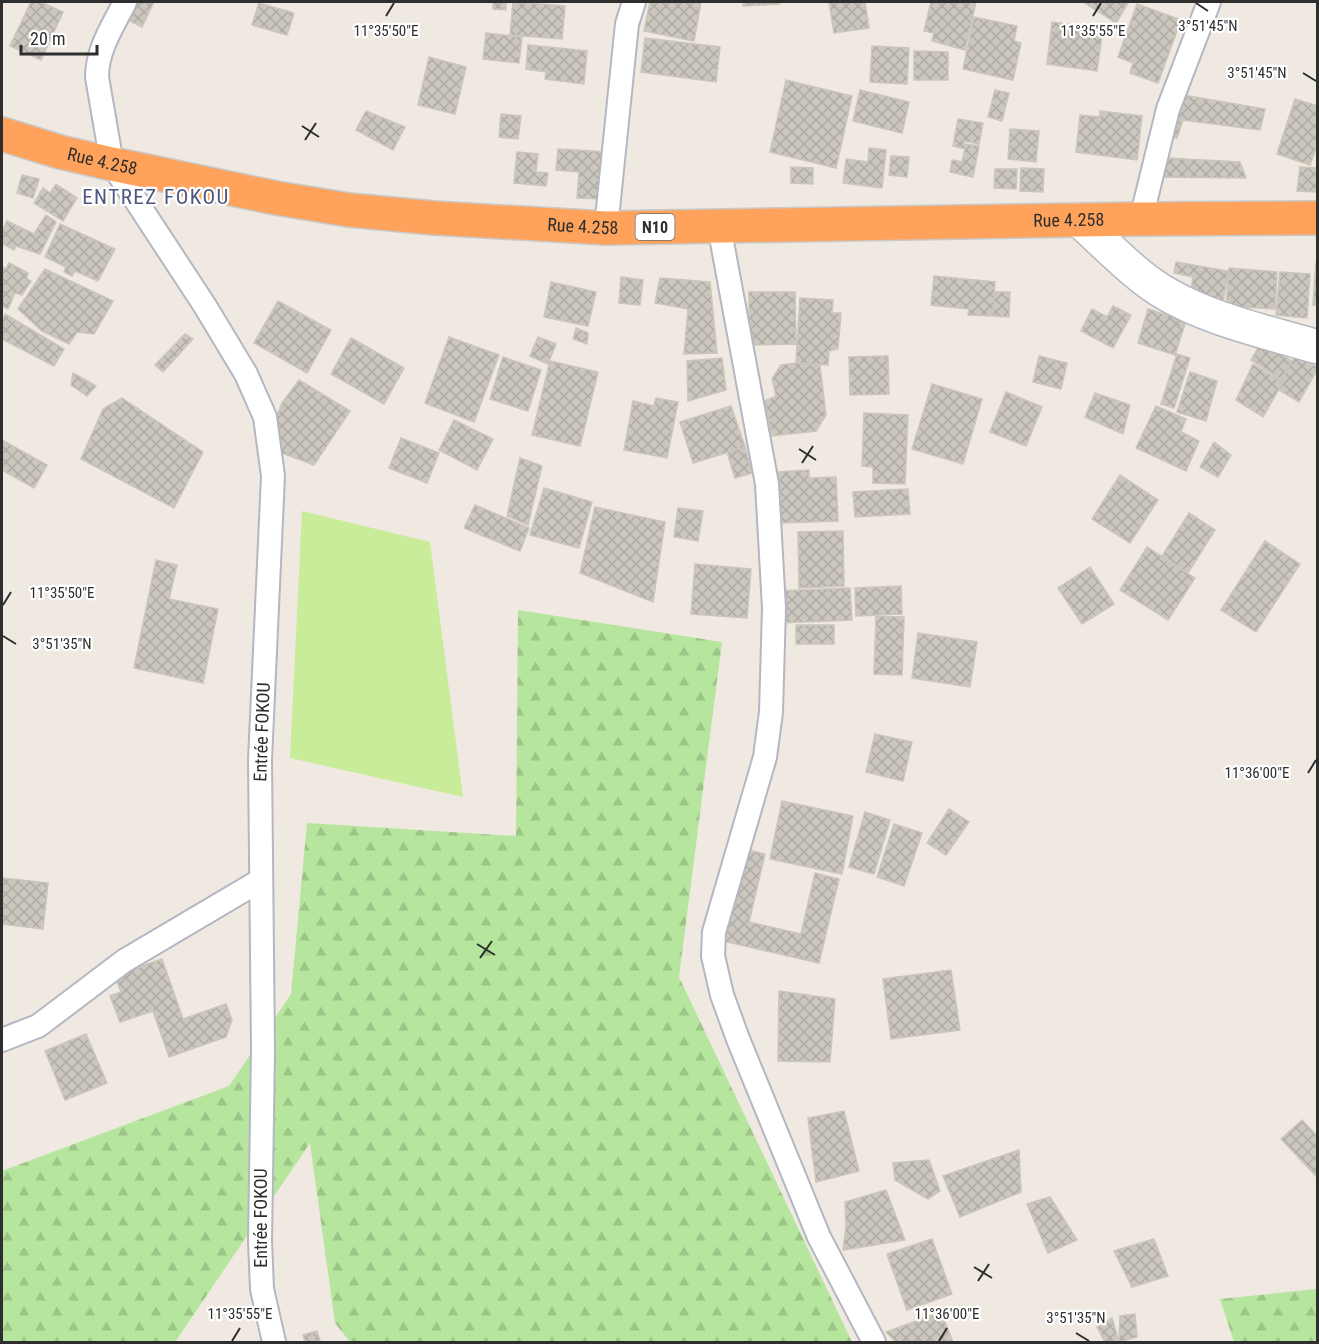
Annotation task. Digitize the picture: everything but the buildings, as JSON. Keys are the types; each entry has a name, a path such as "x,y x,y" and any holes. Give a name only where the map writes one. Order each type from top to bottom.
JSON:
{"highway":[{"name":"Rue 4.258","path":"2,134 60,152 276,198 350,210 434,218 606,228 1317,218"}],"main road":[{"path":"1078,220 1147,282 1190,306 1233,323 1317,347"}],"street":[{"path":"112,164 97,77 97,64 125,2"},
{"path":"606,228 627,24 634,2"},
{"path":"1141,219 1168,110 1209,2"},
{"name":"Entrée FOKOU","path":"112,164 246,374 265,417 273,476 260,760 263,1050 260,1240 262,1289 274,1342"},
{"path":"719,226 767,484 774,608 769,734 765,757 714,932 713,956 722,995 734,1028 819,1237 874,1342"},
{"path":"2,1041 38,1026 124,961 261,880"}],"green space":[{"path":"302,511 430,542 463,797 290,758"},
{"path":"518,610 722,642 679,977 852,1342 350,1342 335,1323 310,1143 175,1342 2,1342 2,1171 229,1086 291,994 307,823 516,836"},
{"path":"1317,1289 1317,1342 1234,1342 1220,1299"}],"district":[{"name":"ENTREZ FOKOU","path":"156,197"}]}
